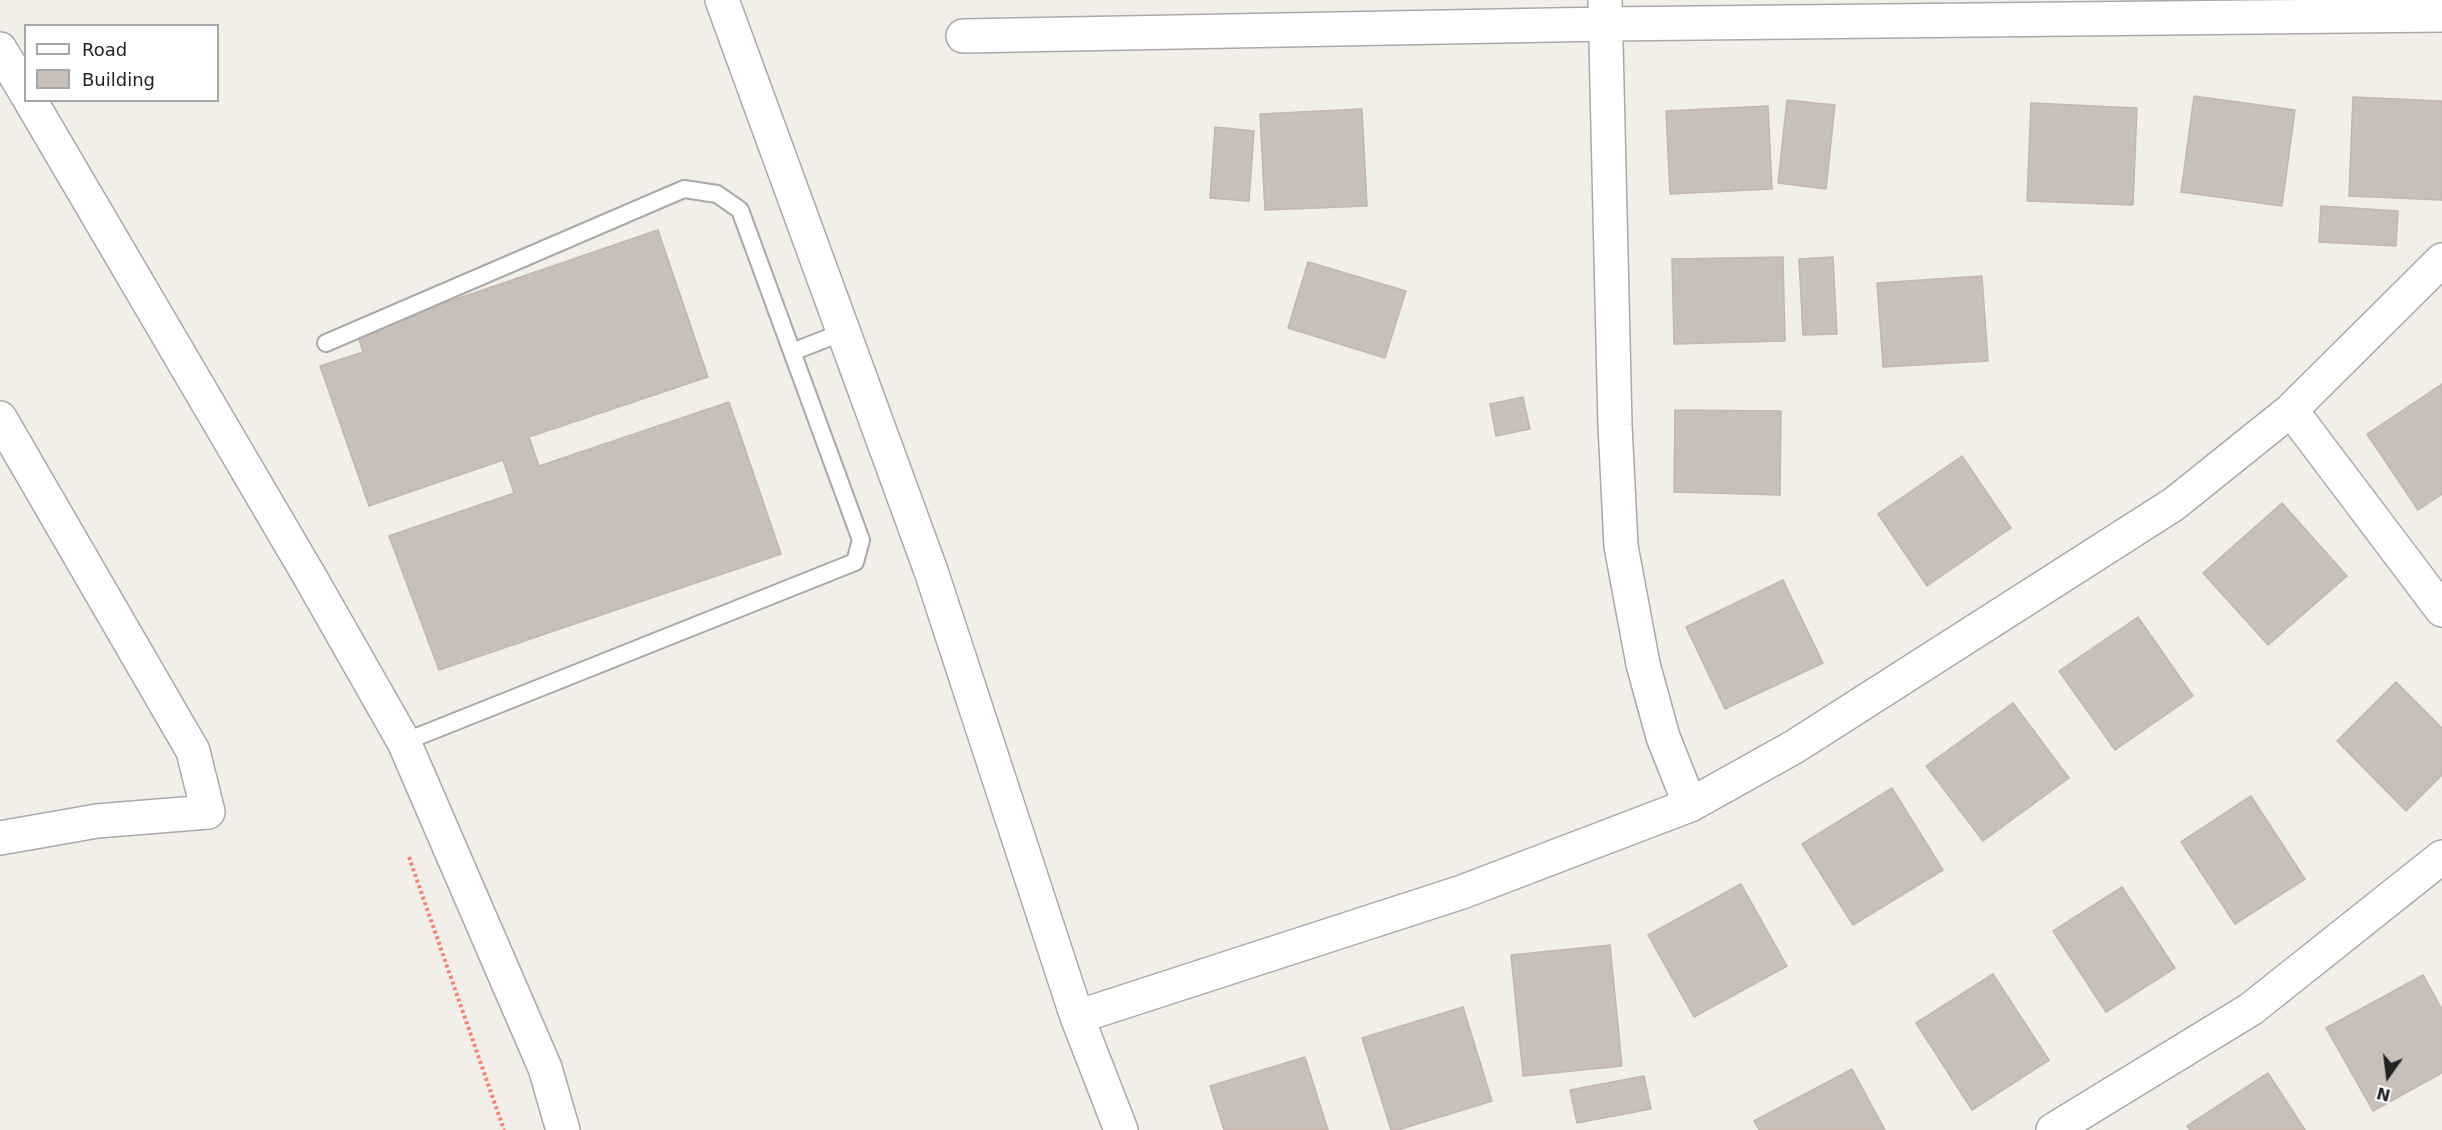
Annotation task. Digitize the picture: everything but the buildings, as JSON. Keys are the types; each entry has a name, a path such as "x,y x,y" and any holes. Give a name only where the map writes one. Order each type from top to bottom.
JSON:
{"street":[{"path":"722,0 931,571 1077,1017 1121,1130"},
{"path":"963,36 1605,12 2442,15"},
{"path":"1605,12 1615,426 1621,546 1643,664 1663,737 1690,805"},
{"path":"0,50 24,90"},
{"path":"31,102 404,742 545,1068 563,1130"},
{"path":"1077,1017 1462,892 1690,805 1794,747 2174,504 2291,410 2442,260"},
{"path":"2291,410 2442,610"},
{"path":"0,418 193,751 208,812 97,821 0,838"},
{"path":"2053,1130 2251,1009 2442,857"}],"lane":[{"path":"326,343 684,189 717,194 740,210 861,540 855,562 404,742"},
{"path":"792,352 843,332"}]}
